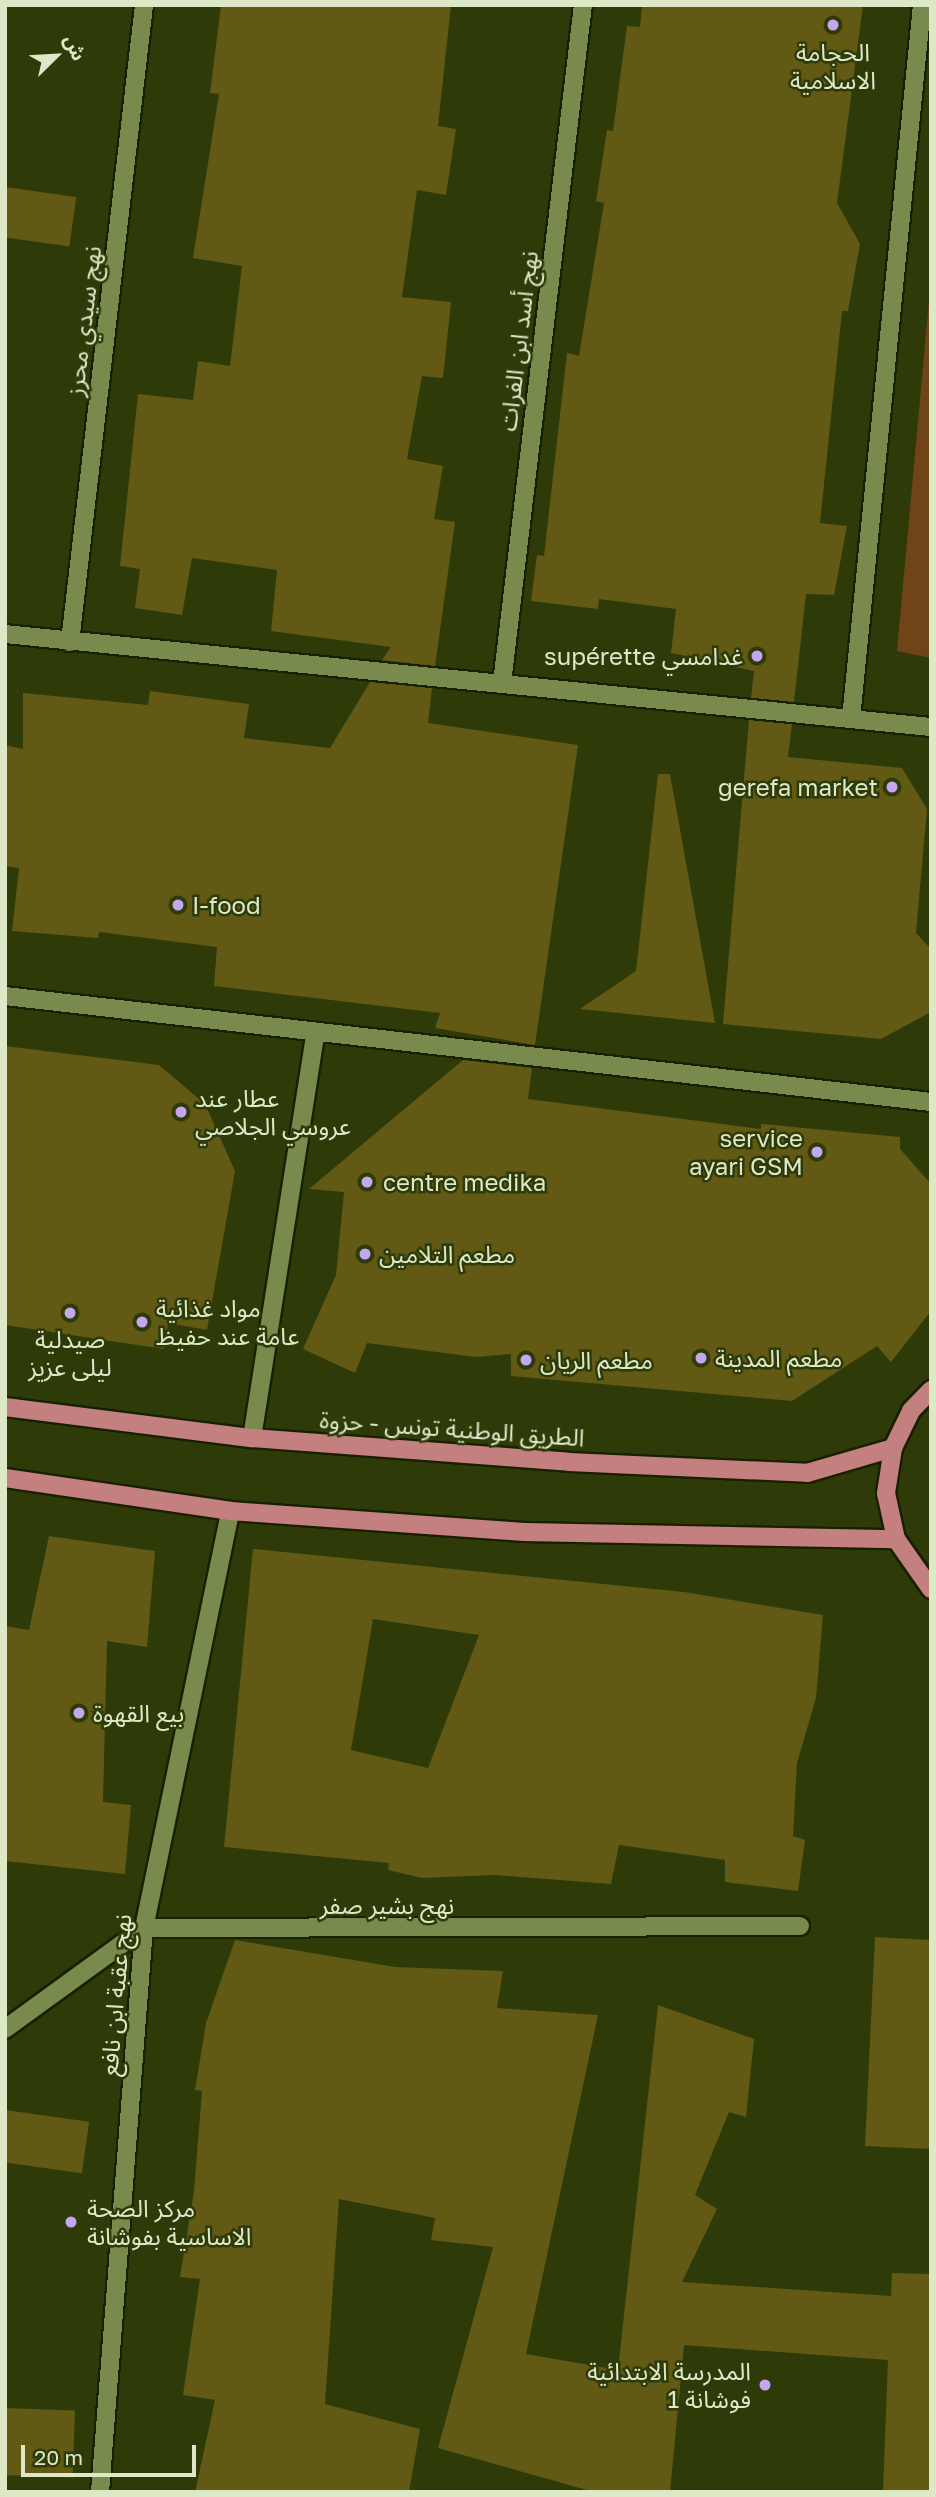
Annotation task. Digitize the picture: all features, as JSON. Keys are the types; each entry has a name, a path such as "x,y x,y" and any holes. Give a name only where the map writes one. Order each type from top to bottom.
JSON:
{"main road":[{"path":"931,1390 911,1411 893,1448 886,1493 896,1539 931,1588"},
{"name":"الطريق الوطنية تونس - حزوة","path":"5,1407 252,1438 807,1473 893,1448"},
{"path":"5,1478 230,1511 524,1532 896,1539"}],"street":[{"name":"نهج سيدي محرز","path":"70,642 144,5"},
{"name":"نهج أسد ابن الفرات","path":"502,683 583,5"},
{"path":"851,719 922,5"},
{"path":"5,634 931,727"},
{"path":"5,996 315,1035 931,1102"},
{"path":"252,1438 315,1035"},
{"name":"نهج عقبة ابن نافع","path":"100,2492 144,1928 230,1511"},
{"name":"نهج بشير صفر","path":"144,1928 800,1926"},
{"path":"5,2029 144,1928"}],"shaded area":[{"path":"931,279 931,658 897,651"}],"building":[{"path":"221,5 451,5 438,126 456,129 446,195 417,190 402,297 451,302 443,378 422,376 407,459 443,466 434,519 455,522 435,666 382,660 391,647 271,631 277,570 192,558 182,615 135,608 140,569 120,566 138,394 193,400 198,361 230,366 242,266 193,258 219,94 210,93"},
{"path":"642,5 863,5 837,203 860,244 848,311 842,311 820,523 847,526 834,595 806,594 794,702 751,698 754,671 671,653 676,609 599,599 598,609 531,601 537,555 544,556 567,353 579,356 604,203 596,201 607,130 613,131 627,26 640,27"},
{"path":"5,187 76,197 69,247 5,237"},
{"path":"370,682 432,688 428,723 578,745 535,1045 435,1028 440,1013 214,986 217,947 99,932 98,938 12,931 19,868 5,866 5,745 23,749 23,693 148,705 150,691 249,704 244,738 330,748"},
{"path":"749,720 792,724 788,757 902,768 927,809 916,933 931,949 931,1012 881,1039 723,1024"},
{"path":"658,774 670,774 715,1023 580,1009 636,971"},
{"path":"5,1046 159,1065 205,1104 235,1171 207,1330 168,1323 164,1349 5,1325"},
{"path":"463,1060 532,1068 528,1099 761,1129 761,1124 900,1137 900,1149 931,1184 931,1311 891,1362 877,1346 792,1401 511,1376 511,1354 476,1357 367,1343 355,1373 303,1349 336,1275 344,1192 309,1189"},
{"path":"49,1536 155,1551 147,1647 107,1641 103,1802 131,1805 125,1874 5,1861 5,1626 29,1630"},
{"path":"253,1549 684,1592 823,1615 816,1698 797,1763 793,1836 805,1840 798,1891 725,1882 725,1860 619,1845 611,1884 495,1875 422,1878 388,1870 389,1863 224,1847","holes":["373,1619 479,1635 428,1768 351,1750"]},
{"path":"875,1937 931,1940 931,2149 865,2146"},
{"path":"235,1940 395,1967 503,1971 497,2008 598,2015 526,2354 618,2370 658,2005 754,2039 746,2117 729,2112 695,2195 717,2209 682,2282 891,2296 892,2273 931,2274 931,2492 883,2492 888,2360 684,2345 670,2492 594,2492 438,2448 493,2247 431,2240 435,2218 339,2199 325,2404 420,2429 409,2492 195,2492 215,2400 183,2395 200,2279 180,2277 194,2191 202,2091 195,2090 206,2023"},
{"path":"5,2110 89,2122 82,2173 5,2163"},
{"path":"5,2408 75,2410 73,2477 5,2475"}],"place":[{"name":"الحجامة الاسلامية","path":"833,25"},
{"name":"supérette غدامسي","path":"757,656"},
{"name":"gerefa market","path":"892,787"},
{"name":"I-food","path":"178,905"},
{"name":"عطار عند عروسي الجلاصي","path":"181,1112"},
{"name":"service ayari GSM","path":"817,1152"},
{"name":"centre medika","path":"367,1182"},
{"name":"مطعم التلامين","path":"365,1254"},
{"name":"صيدلية ليلى عزيز","path":"70,1313"},
{"name":"مواد غذائية عامة عند حفيظ","path":"142,1322"},
{"name":"مطعم المدينة","path":"701,1358"},
{"name":"مطعم الريان","path":"526,1360"},
{"name":"بيع القهوة","path":"79,1713"},
{"name":"مركز الصحة الاساسية بفوشانة","path":"71,2222"},
{"name":"المدرسة الابتدائية فوشانة 1","path":"765,2385"}]}
